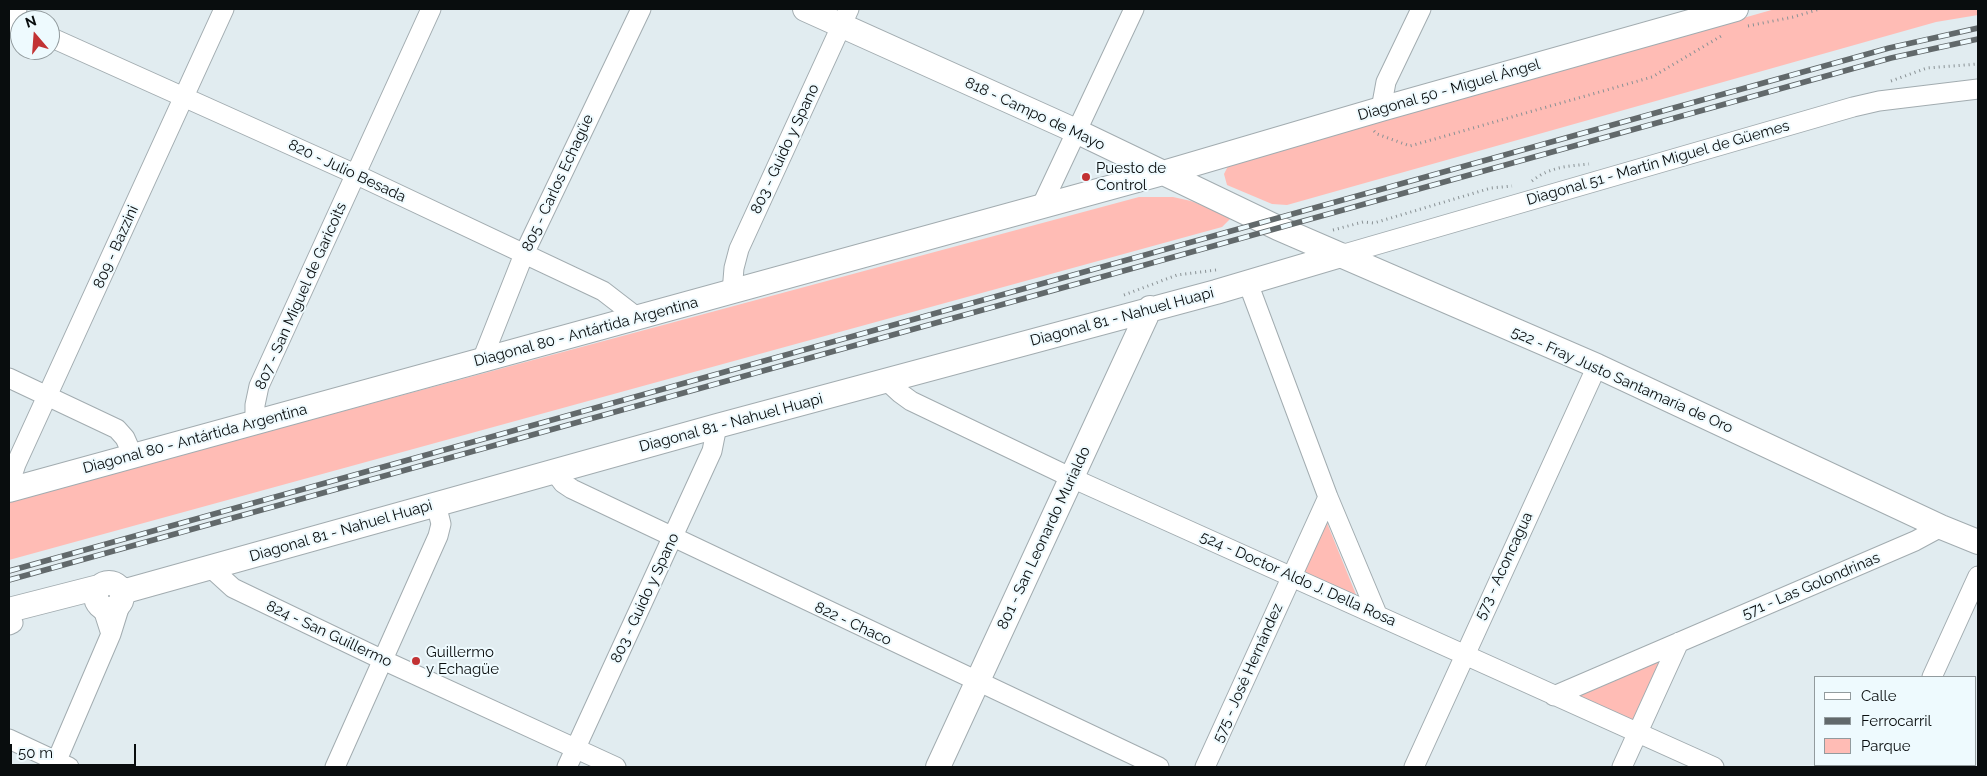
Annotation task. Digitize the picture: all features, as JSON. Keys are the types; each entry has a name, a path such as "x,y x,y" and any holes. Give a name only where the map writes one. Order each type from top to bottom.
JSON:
{"street":[{"name":"809 - Bazzini","path":"9,485 16,464 224,9"},
{"name":"807 - San Miguel de Garicoits","path":"255,423 255,405 259,386 431,9"},
{"name":"805 - Carlos Echagüe","path":"482,360 524,254 641,9"},
{"name":"818 - Campo de Mayo","path":"805,9 845,17 1264,222"},
{"path":"1041,207 1134,9"},
{"path":"1376,119 1386,82 1421,9"},
{"name":"803 - Guido y Spano","path":"732,292 739,249 845,17"},
{"name":"Diagonal 50 - Miguel Ángel","path":"1163,173 1376,119 1733,19"},
{"name":"820 - Julio Besada","path":"60,42 355,174 603,291 638,318"},
{"name":"Diagonal 51 - Martín Miguel de Güemes","path":"1340,255 1852,107 1880,101 1978,89"},
{"name":"Diagonal 80 - Antártida Argentina","path":"9,490 1163,173"},
{"name":"522 - Fray Justo Santamaría de Oro","path":"1264,222 1597,366 1940,527 1978,542"},
{"name":"Diagonal 81 - Nahuel Huapi","path":"10,620 109,598 554,471 1248,283 1340,255"},
{"path":"1248,283 1328,496 1377,614"},
{"name":"801 - San Leonardo Murialdo","path":"938,767 1150,308"},
{"name":"573 - Aconcagua","path":"1414,767 1597,366"},
{"path":"9,378 117,429 125,438 133,456"},
{"name":"524 - Doctor Aldo J. Della Rosa","path":"887,381 900,394 911,400 1072,478 1714,767"},
{"name":"803 - Guido y Spano","path":"567,767 712,451 717,426"},
{"name":"822 - Chaco","path":"554,471 563,483 572,489 1158,767"},
{"name":"575 - José Hernández","path":"1205,767 1328,496"},
{"path":"335,767 438,536 441,524 436,504"},
{"name":"571 - Las Golondrinas","path":"1554,696 1915,541 1940,527"},
{"name":"824 - San Guillermo","path":"211,568 233,588 383,660 616,767"},
{"path":"1932,676 1978,576"},
{"path":"9,739 60,765 111,634 109,598"},
{"path":"1622,767 1679,642"}],"path":[{"path":"1376,119 1377,134 1410,146 1652,77 1733,19"}],"green space":[{"path":"1775,9 1978,9 1978,15 1936,22 1287,205 1272,204 1227,185 1224,174 1229,164"},
{"path":"1139,197 1173,197 1191,201 1232,217 1222,227 9,560 9,501"},
{"path":"1325,518 1357,597 1301,573"},
{"path":"1665,659 1631,725 1568,699"}],"railway":[{"path":"9,571 1889,48 1978,28"},
{"path":"9,580 1891,58 1978,39"}],"place":[{"name":"Puesto de Control","path":"1086,177"},
{"name":"Guillermo y Echagüe","path":"416,661"}]}
